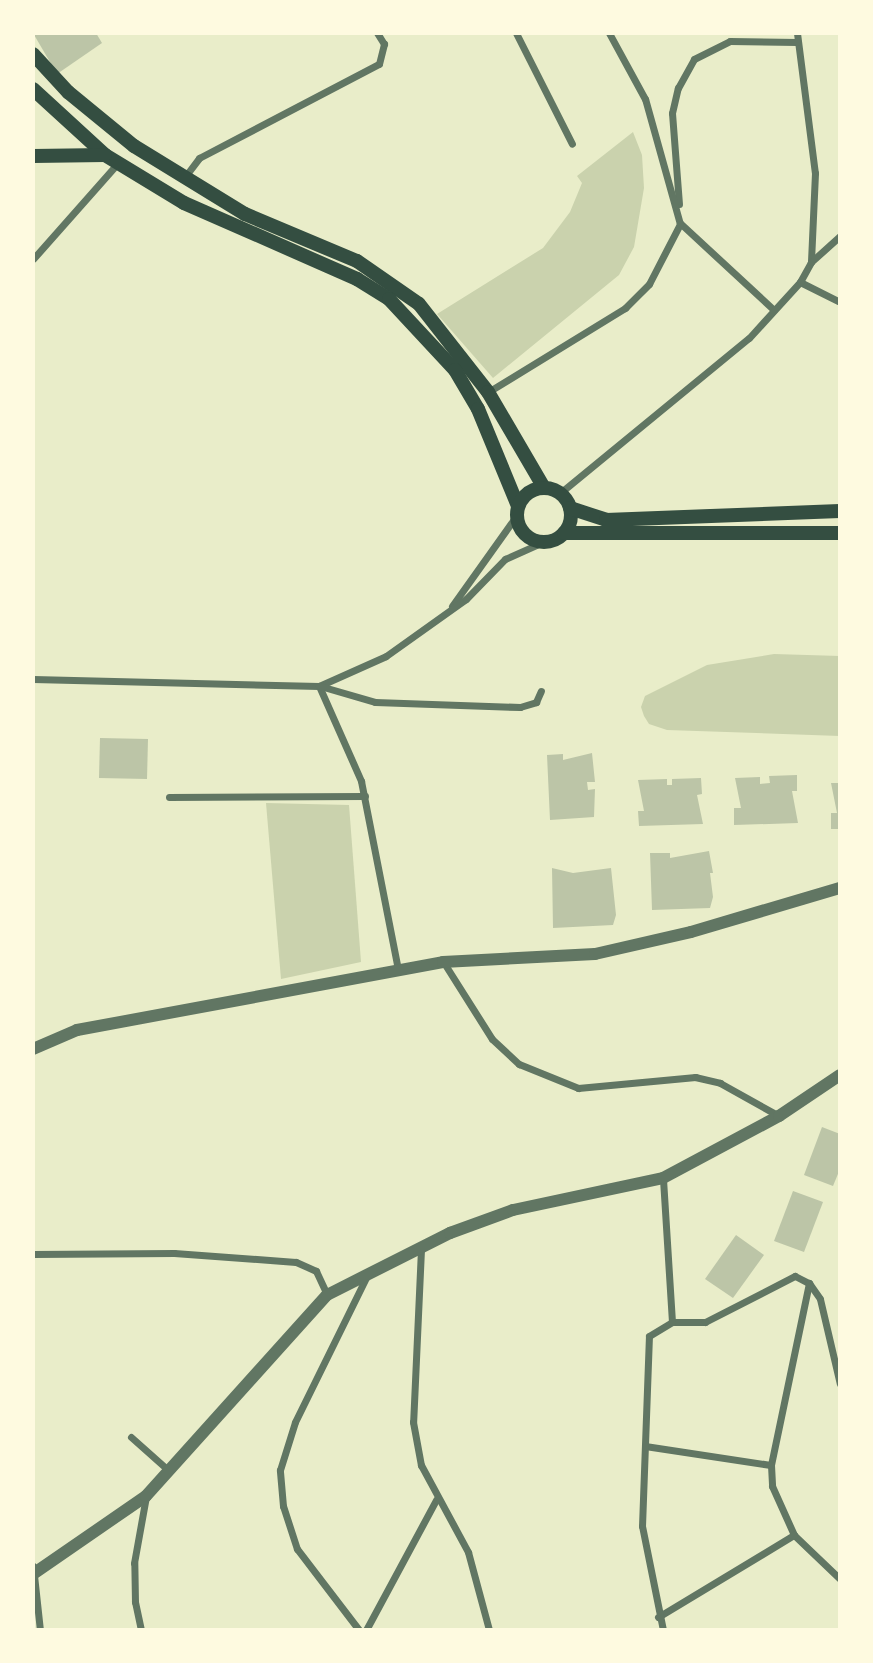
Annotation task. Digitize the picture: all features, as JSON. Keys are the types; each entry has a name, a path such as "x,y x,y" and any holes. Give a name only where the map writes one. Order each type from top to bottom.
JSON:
{"main road":[{"path":"33,54 68,92 134,146 245,214 357,261 391,281 419,304 488,392 544,488"},
{"path":"33,89 111,159 184,204 318,261 389,299 455,370 502,459 522,531 543,542 564,534 840,533"},
{"path":"33,156 111,159"},
{"path":"518,510 528,493 544,488 560,493 570,508 606,520 840,511"},
{"path":"564,534 570,508"}],"street":[{"path":"184,178 199,158 379,64 384,44 377,33"},
{"path":"516,33 572,144"},
{"path":"609,33 645,99 680,224 774,310"},
{"path":"797,33 815,173 811,262"},
{"path":"488,392 625,307 649,284 680,224 672,113 678,88 694,59 730,41 797,42"},
{"path":"33,259 111,159"},
{"path":"560,493 749,338 800,282 811,262 840,236"},
{"path":"800,282 840,302"},
{"path":"448,612 518,510"},
{"path":"319,686 386,656 448,612 505,559 543,542"},
{"path":"33,679 319,686 375,702 520,707 536,702 541,691"},
{"path":"319,686 348,742 365,796 398,970"},
{"path":"169,797 365,796"},
{"path":"33,1049 77,1030 443,962 595,954 691,932 840,888"},
{"path":"443,962 492,1039 519,1064 578,1088 695,1077 720,1083 779,1116"},
{"path":"40,1630 34,1571 146,1496 327,1295 421,1249 513,1210 663,1178 779,1116 840,1074"},
{"path":"663,1178 672,1322"},
{"path":"421,1249 413,1422 421,1465 436,1500 468,1552 489,1630"},
{"path":"33,1254 174,1253 296,1262 316,1270 327,1295"},
{"path":"663,1630 658,1617 642,1526 649,1336 672,1322 705,1322 795,1276 809,1283 820,1299 840,1384"},
{"path":"359,1630 297,1549 283,1506 280,1470 295,1423 366,1278"},
{"path":"809,1283 771,1465 781,1514 794,1535 840,1578"},
{"path":"131,1437 168,1470"},
{"path":"645,1446 771,1465"},
{"path":"142,1630 135,1602 134,1563 146,1496"},
{"path":"366,1630 436,1500"},
{"path":"658,1617 794,1535"}],"green space":[{"path":"633,132 642,155 644,188 634,247 619,275 493,378 437,314 543,248 570,212 582,183 577,176"},
{"path":"774,654 840,656 840,736 667,730 649,724 644,716 641,707 645,696 707,665"},
{"path":"266,803 349,805 361,962 281,979"}],"building":[{"path":"33,33 96,33 102,43 57,74"},
{"path":"100,738 148,739 147,779 99,778"},
{"path":"592,753 595,782 587,782 588,790 595,789 594,817 550,820 547,755 563,754 563,760"},
{"path":"797,775 797,791 792,791 798,823 734,825 734,808 741,808 735,778 760,777 760,784 770,783 769,776"},
{"path":"701,778 702,794 697,795 703,824 639,826 638,811 644,811 638,780 667,779 667,785 672,785 672,779"},
{"path":"831,783 840,783 840,829 831,829 831,813 837,813"},
{"path":"709,851 713,873 710,873 713,897 710,908 652,910 650,853 670,853 670,858"},
{"path":"552,868 573,873 611,868 616,915 613,925 553,928"},
{"path":"822,1127 840,1134 840,1169 833,1186 804,1175"},
{"path":"793,1191 823,1202 804,1252 774,1241"},
{"path":"736,1235 764,1255 733,1298 705,1279"}]}
